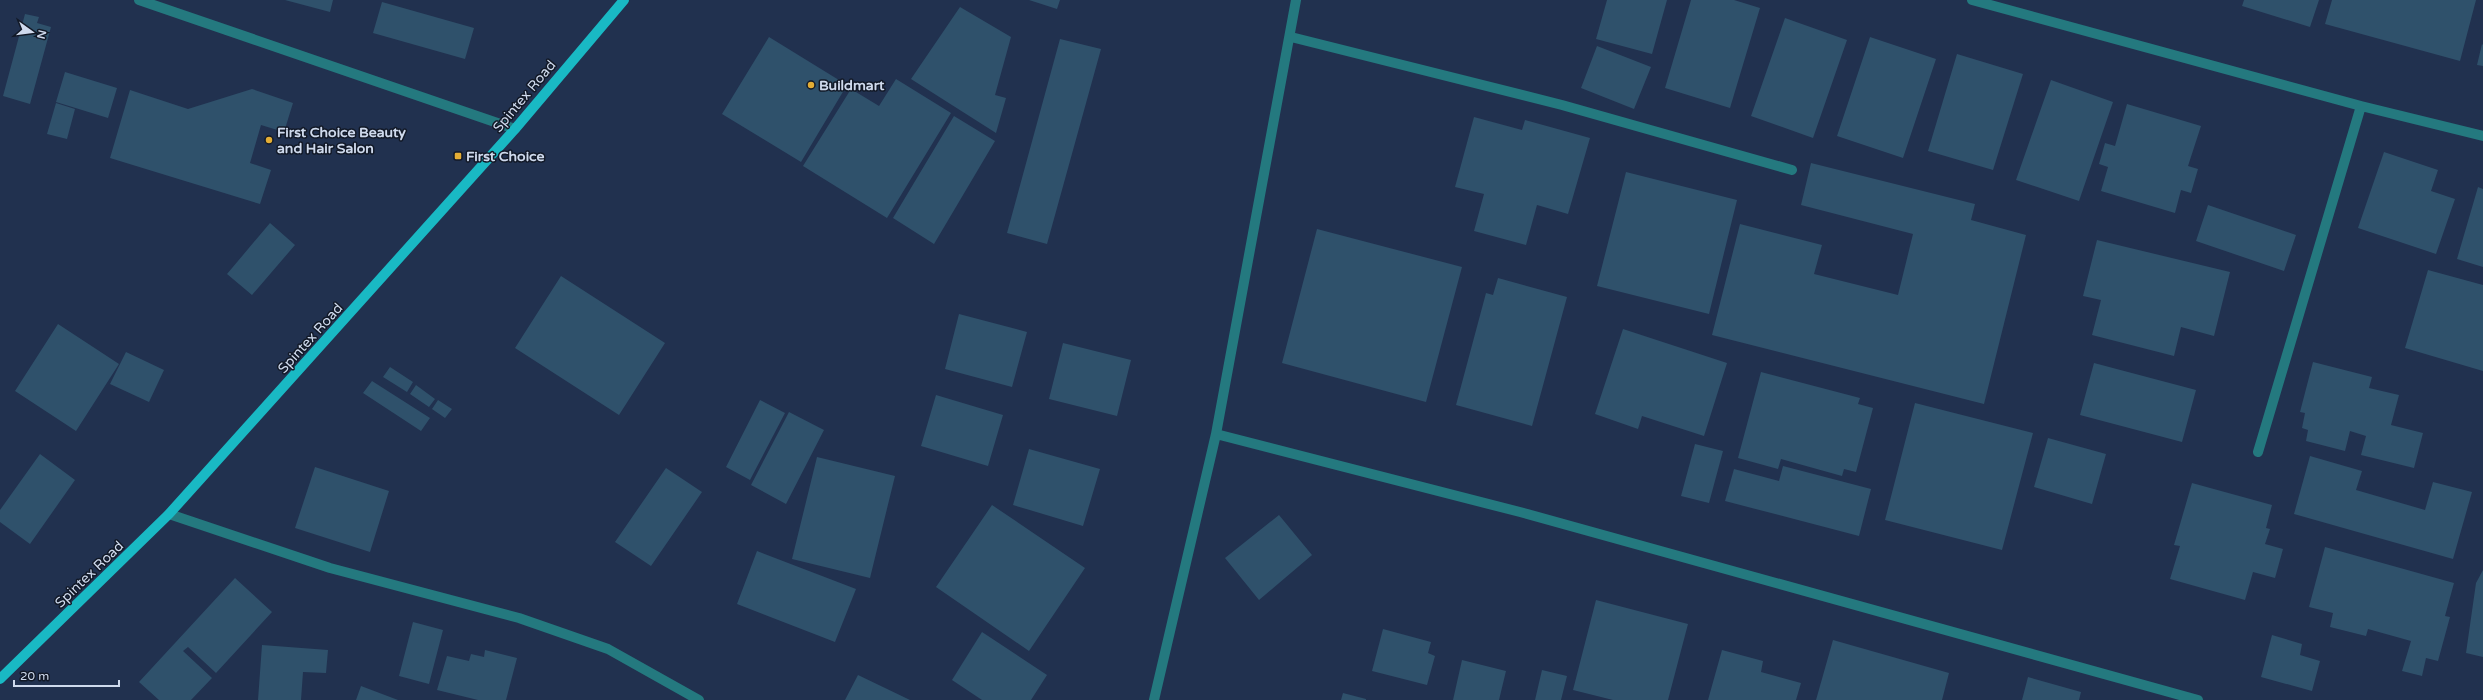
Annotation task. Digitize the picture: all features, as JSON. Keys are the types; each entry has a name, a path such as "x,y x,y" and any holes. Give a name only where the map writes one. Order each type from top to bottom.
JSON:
{"main road":[{"name":"Spintex Road","path":"0,679 168,514 515,129 624,0"}],"street":[{"path":"139,0 515,129"},
{"path":"1154,700 1216,434 1291,37 1296,0"},
{"path":"1972,0 2361,106 2483,136"},
{"path":"1291,37 1562,105 1792,170"},
{"path":"2258,452 2361,106"},
{"path":"1216,434 1520,512 2198,700"},
{"path":"168,514 330,568 519,618 587,641 608,649 699,700"}],"building":[{"path":"285,0 333,0 330,12"},
{"path":"1029,0 1060,0 1057,9"},
{"path":"1607,0 1667,0 1652,54 1596,39"},
{"path":"1691,0 1734,0 1760,8 1730,108 1665,88"},
{"path":"2244,0 2319,0 2310,27 2242,6"},
{"path":"2332,0 2476,0 2460,61 2325,24"},
{"path":"382,2 474,28 465,59 373,33"},
{"path":"960,7 1011,37 995,95 1006,98 996,133 911,79"},
{"path":"25,14 39,17 37,23 51,27 30,104 3,96"},
{"path":"1785,18 1847,40 1813,138 1751,116"},
{"path":"769,37 847,85 801,162 722,114"},
{"path":"1870,37 1936,59 1903,158 1837,136"},
{"path":"1060,39 1101,49 1047,244 1007,233"},
{"path":"2482,44 2483,45 2483,66 2477,65"},
{"path":"1597,46 1651,67 1634,109 1581,88"},
{"path":"1957,54 2023,74 1993,170 1928,151"},
{"path":"65,72 117,88 108,118 56,102"},
{"path":"896,79 951,113 887,218 803,166 851,89 879,106"},
{"path":"2051,80 2113,102 2079,201 2016,180"},
{"path":"252,89 293,103 284,132 261,125 250,163 271,170 260,204 110,158 130,90 188,109"},
{"path":"56,103 75,109 67,139 47,134"},
{"path":"2127,104 2201,126 2188,166 2198,169 2191,193 2181,190 2175,213 2101,191 2108,167 2099,164 2105,143 2115,146"},
{"path":"954,116 995,141 934,244 893,218"},
{"path":"1474,117 1522,130 1525,120 1590,138 1568,214 1537,205 1526,245 1474,231 1484,194 1455,187"},
{"path":"2384,152 2438,170 2431,191 2455,199 2436,254 2358,228"},
{"path":"1811,163 1975,204 1971,220 2026,235 1984,404 1712,335 1740,224 1822,245 1814,274 1898,295 1913,234 1801,205"},
{"path":"1626,172 1737,200 1709,314 1597,286"},
{"path":"2478,187 2483,189 2483,267 2457,259"},
{"path":"2208,205 2296,235 2284,271 2196,241"},
{"path":"270,223 295,245 252,295 227,274"},
{"path":"1317,229 1462,267 1426,402 1282,363"},
{"path":"2097,240 2230,272 2214,336 2181,327 2174,356 2092,335 2101,300 2083,296"},
{"path":"2428,270 2483,285 2483,371 2405,348"},
{"path":"561,276 665,343 619,415 515,348"},
{"path":"1498,278 1567,297 1532,426 1456,405 1486,293 1493,295"},
{"path":"959,314 1027,332 1012,387 945,369"},
{"path":"58,324 119,364 76,431 15,391"},
{"path":"1623,329 1727,363 1704,436 1642,416 1638,429 1595,414"},
{"path":"1063,343 1131,360 1117,416 1049,399"},
{"path":"126,352 164,370 149,402 110,384"},
{"path":"2313,362 2372,377 2369,388 2399,395 2391,425 2423,433 2414,468 2361,455 2366,436 2350,431 2345,451 2306,441 2308,430 2302,428 2305,413 2300,412"},
{"path":"2094,363 2196,390 2182,442 2080,415"},
{"path":"390,367 413,382 407,392 383,377"},
{"path":"1761,372 1860,398 1858,404 1873,408 1856,472 1844,469 1842,476 1781,459 1778,469 1738,458"},
{"path":"372,381 430,418 421,431 363,393"},
{"path":"416,385 435,399 429,407 410,394"},
{"path":"936,395 1003,415 988,466 921,446"},
{"path":"438,400 452,409 445,418 432,409"},
{"path":"760,400 785,413 750,480 726,467"},
{"path":"1915,403 2033,433 2002,550 1885,520"},
{"path":"789,412 824,430 786,504 751,485"},
{"path":"2048,438 2106,454 2092,504 2034,487"},
{"path":"1695,444 1723,451 1709,503 1681,496"},
{"path":"1029,449 1100,469 1083,526 1013,505"},
{"path":"40,454 75,480 30,544 0,522 0,510"},
{"path":"2310,456 2362,471 2356,490 2425,510 2433,482 2472,492 2453,559 2294,514"},
{"path":"817,457 895,476 870,578 792,559"},
{"path":"1783,466 1871,489 1859,536 1725,501 1734,469 1779,481"},
{"path":"315,467 389,491 370,552 295,528"},
{"path":"666,468 702,492 651,566 615,542"},
{"path":"2192,483 2272,505 2266,528 2270,529 2265,544 2283,549 2275,578 2253,572 2245,600 2170,579 2180,546 2174,545"},
{"path":"992,505 1085,568 1029,651 936,587"},
{"path":"1279,515 1312,555 1259,600 1225,558"},
{"path":"2325,547 2454,583 2445,616 2450,617 2438,661 2426,658 2422,676 2402,671 2411,641 2368,629 2366,636 2330,627 2333,613 2309,607"},
{"path":"757,551 856,589 835,642 737,604"},
{"path":"2483,570 2483,657 2466,653 2476,583"},
{"path":"235,578 272,612 216,673 188,647 183,651 212,678 191,700 159,700 139,682"},
{"path":"1596,600 1688,624 1668,700 1613,700 1573,690"},
{"path":"413,622 443,630 429,684 399,676"},
{"path":"1383,629 1431,642 1428,653 1435,656 1427,685 1372,671"},
{"path":"982,632 1047,675 1031,700 982,700 952,680"},
{"path":"2272,635 2302,644 2300,655 2320,661 2312,691 2261,677"},
{"path":"1833,640 1949,673 1942,700 1816,700"},
{"path":"262,645 328,650 326,673 303,672 301,700 258,700"},
{"path":"485,650 517,658 506,700 478,700 437,690 447,656 469,661 471,654 484,657"},
{"path":"1722,650 1763,661 1761,672 1801,683 1796,700 1708,700"},
{"path":"1462,660 1506,671 1499,700 1453,700"},
{"path":"1542,670 1567,676 1561,700 1535,700"},
{"path":"858,675 910,700 845,700"},
{"path":"2028,677 2081,692 2079,700 2022,700"},
{"path":"361,686 398,700 356,700"},
{"path":"1343,693 1366,699 1366,700 1341,700"}],"place":[{"name":"Buildmart","path":"811,85"},
{"name":"First Choice Beauty and Hair Salon","path":"269,140"},
{"name":"First Choice","path":"458,156"}]}
